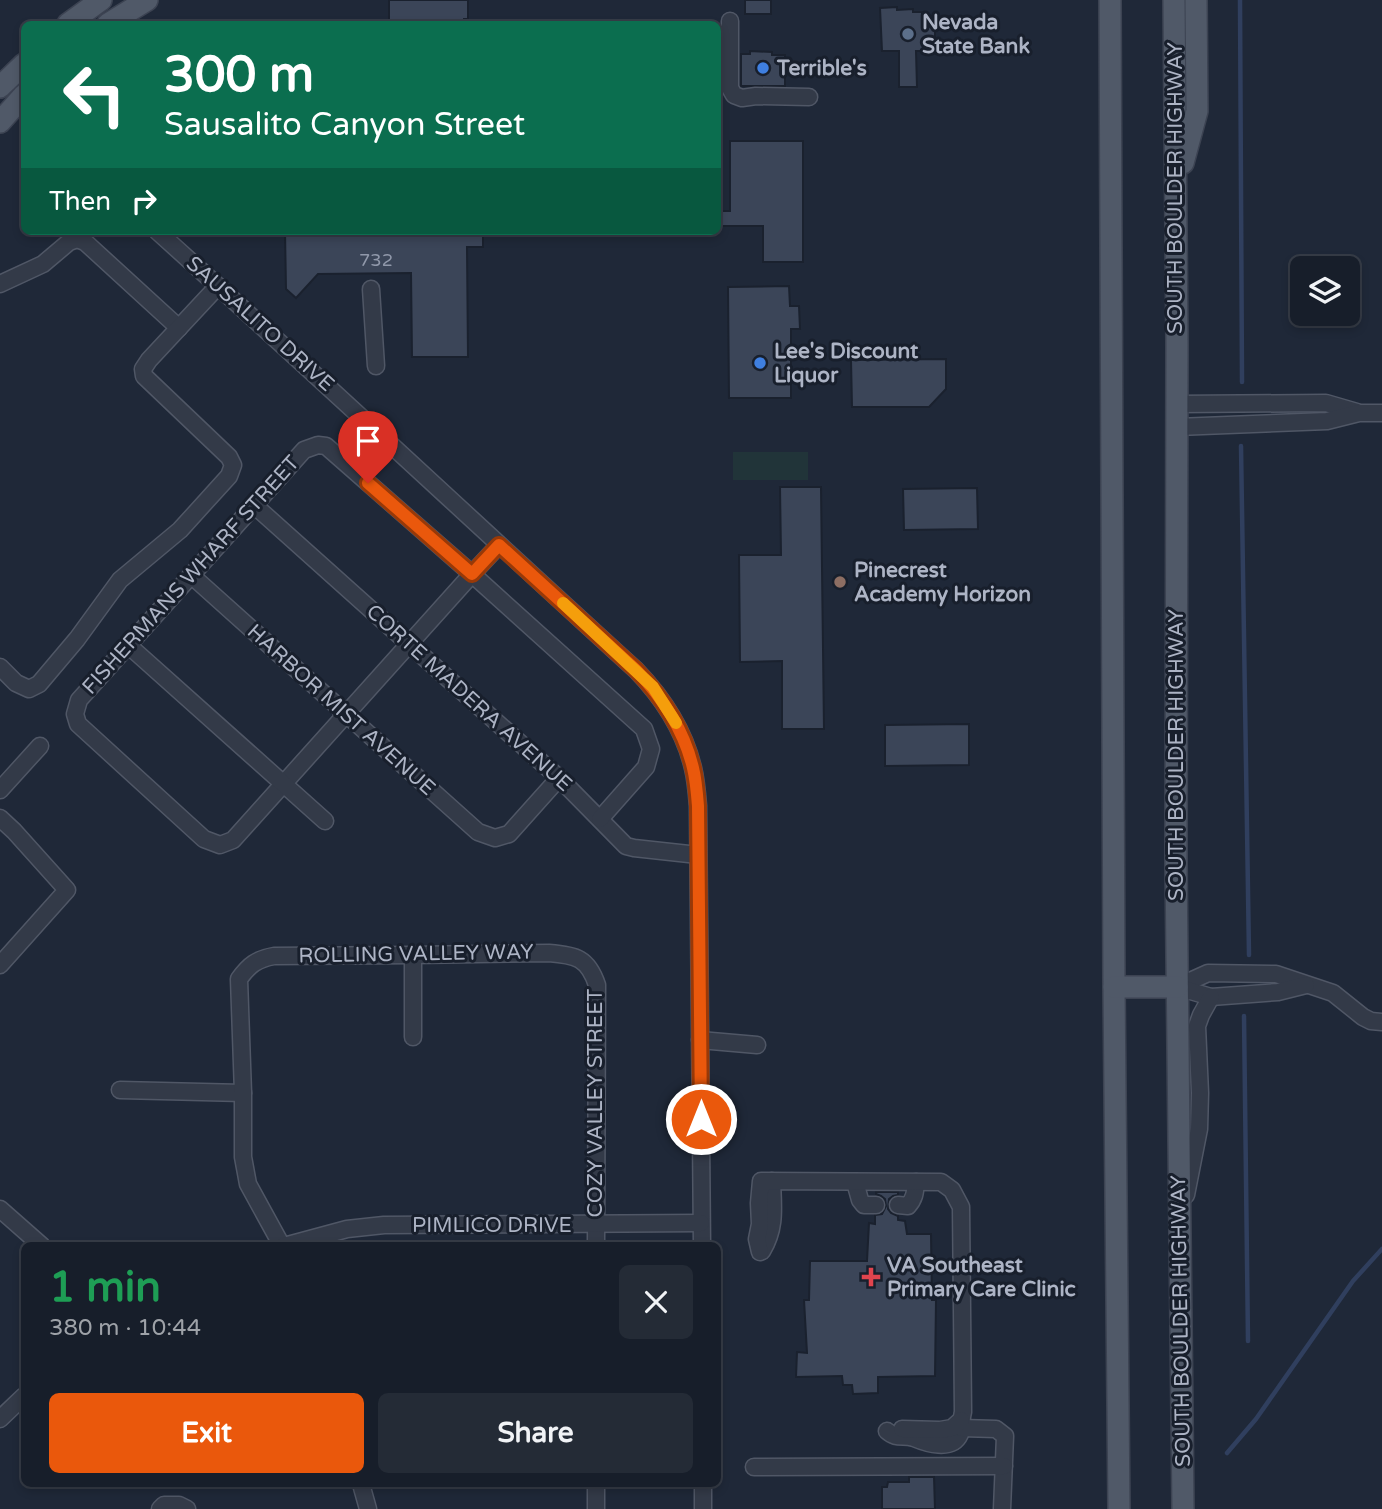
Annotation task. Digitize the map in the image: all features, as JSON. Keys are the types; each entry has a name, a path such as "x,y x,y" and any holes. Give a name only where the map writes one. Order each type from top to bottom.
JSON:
{"main road":[{"path":"72,21 101,0"},
{"path":"113,21 147,0"},
{"path":"1110,0 1119,1509"},
{"name":"SOUTH BOULDER HIGHWAY","path":"1174,0 1177,987 1183,1509"},
{"path":"1175,188 1197,111 1196,0"},
{"path":"0,122 13,98 21,73"},
{"path":"1114,987 1177,987"}],"street":[{"path":"730,21 730,88 734,95 741,98 809,97"},
{"name":"SAUSALITO DRIVE","path":"161,235 636,670 653,687 684,738 694,769 698,806 702,1242"},
{"path":"0,285 43,264 76,239 85,242 179,328"},
{"path":"0,667 16,683 29,689 39,684 77,639 120,580 180,530 229,476 233,465 229,457 144,376 149,360 218,286"},
{"path":"371,289 376,366"},
{"path":"1177,404 1326,403 1359,413"},
{"path":"1177,427 1327,421 1359,413 1382,413"},
{"name":"FISHERMANS WHARF STREET","path":"284,785 233,840 220,845 204,839 78,724 75,714 79,700 303,450 318,445 326,446 472,574"},
{"name":"CORTE MADERA AVENUE","path":"254,505 559,778 626,846 698,855"},
{"path":"284,785 499,545"},
{"path":"472,574 644,729 651,749 646,767 600,819"},
{"name":"HARBOR MIST AVENUE","path":"191,575 478,832 495,838 509,834 559,778"},
{"path":"128,645 325,821"},
{"path":"0,790 40,746"},
{"path":"0,818 67,890 0,965"},
{"name":"ROLLING VALLEY WAY","path":"243,1093 239,979 247,967 260,958 549,953 570,954 586,962"},
{"path":"412,955 413,1037"},
{"name":"COZY VALLEY STREET","path":"586,962 597,985 596,1242"},
{"path":"1177,987 1208,973 1276,974 1332,993 1363,1017 1382,1022"},
{"path":"1177,987 1211,997 1278,992 1306,985"},
{"path":"1180,1225 1199,1129 1197,1026 1211,997"},
{"path":"700,1040 757,1045"},
{"path":"120,1090 243,1093 243,1157 248,1184 281,1242"},
{"path":"766,1181 942,1182 952,1190 961,1207 961,1424 996,1429 1005,1436 1002,1509"},
{"path":"855,1182 864,1205 876,1205"},
{"path":"898,1205 908,1206 912,1202 916,1182"},
{"path":"0,1209 37,1242"},
{"name":"PIMLICO DRIVE","path":"298,1242 347,1229 384,1225 701,1223"},
{"path":"0,1419 21,1399"},
{"path":"754,1468 1004,1466"},
{"path":"362,1487 368,1509"},
{"path":"596,1487 596,1509"},
{"path":"703,1487 703,1509"},
{"path":"160,1509 164,1505 179,1505 187,1509"}],"green space":[{"path":"733,452 808,452 808,480 733,480"}],"building":[{"path":"389,0 468,0 468,19 464,21 389,21"},
{"path":"745,0 771,0 771,14 745,14"},
{"name":"Nevada State Bank","path":"897,7 897,10 913,9 913,12 922,12 922,17 935,17 935,51 916,51 917,87 899,87 899,51 882,51 880,8"},
{"path":"750,51 785,55 785,86 741,86 741,54 750,54"},
{"path":"730,141 803,141 803,262 763,262 763,226 721,226 721,211 730,211"},
{"path":"285,235 483,235 483,247 467,247 468,357 412,357 411,273 318,274 296,298 286,289"},
{"name":"Lee's Discount Liquor","path":"789,286 790,306 799,306 800,329 791,329 791,398 729,398 728,287"},
{"path":"946,359 946,389 929,407 852,407 851,360"},
{"path":"780,487 821,487 824,729 782,729 782,661 740,662 739,555 781,555"},
{"path":"977,488 978,529 904,530 903,489"},
{"path":"969,724 969,765 885,766 885,725"},
{"name":"VA Southeast Primary Care Clinic","path":"876,1192 898,1192 898,1195 889,1199 888,1209 898,1216 898,1220 905,1221 907,1234 931,1234 932,1300 936,1300 935,1376 878,1377 878,1393 853,1394 852,1385 843,1385 842,1376 796,1377 797,1352 807,1353 804,1300 809,1300 810,1261 867,1261 869,1223 875,1224 875,1215 882,1214 886,1206 885,1199"},
{"path":"909,1477 934,1477 935,1509 882,1509 882,1487 887,1487 888,1482 909,1482"}],"waterway":[{"path":"1240,0 1242,382"},
{"path":"1241,446 1249,955"},
{"path":"1244,1016 1248,1341"},
{"path":"1227,1453 1256,1419 1353,1281 1382,1249"}],"slow traffic":[{"path":"563,603 653,687 676,723"}],"place":[{"name":"Nevada State Bank","path":"908,34"},
{"name":"Terrible's","path":"763,68"},
{"name":"Lee's Discount Liquor","path":"760,363"},
{"name":"Pinecrest Academy Horizon","path":"840,582"},
{"name":"VA Southeast Primary Care Clinic","path":"871,1277"}],"route":[{"path":"368,483 472,574 499,545 653,687 684,738 694,769 698,806 701,1119"}]}
